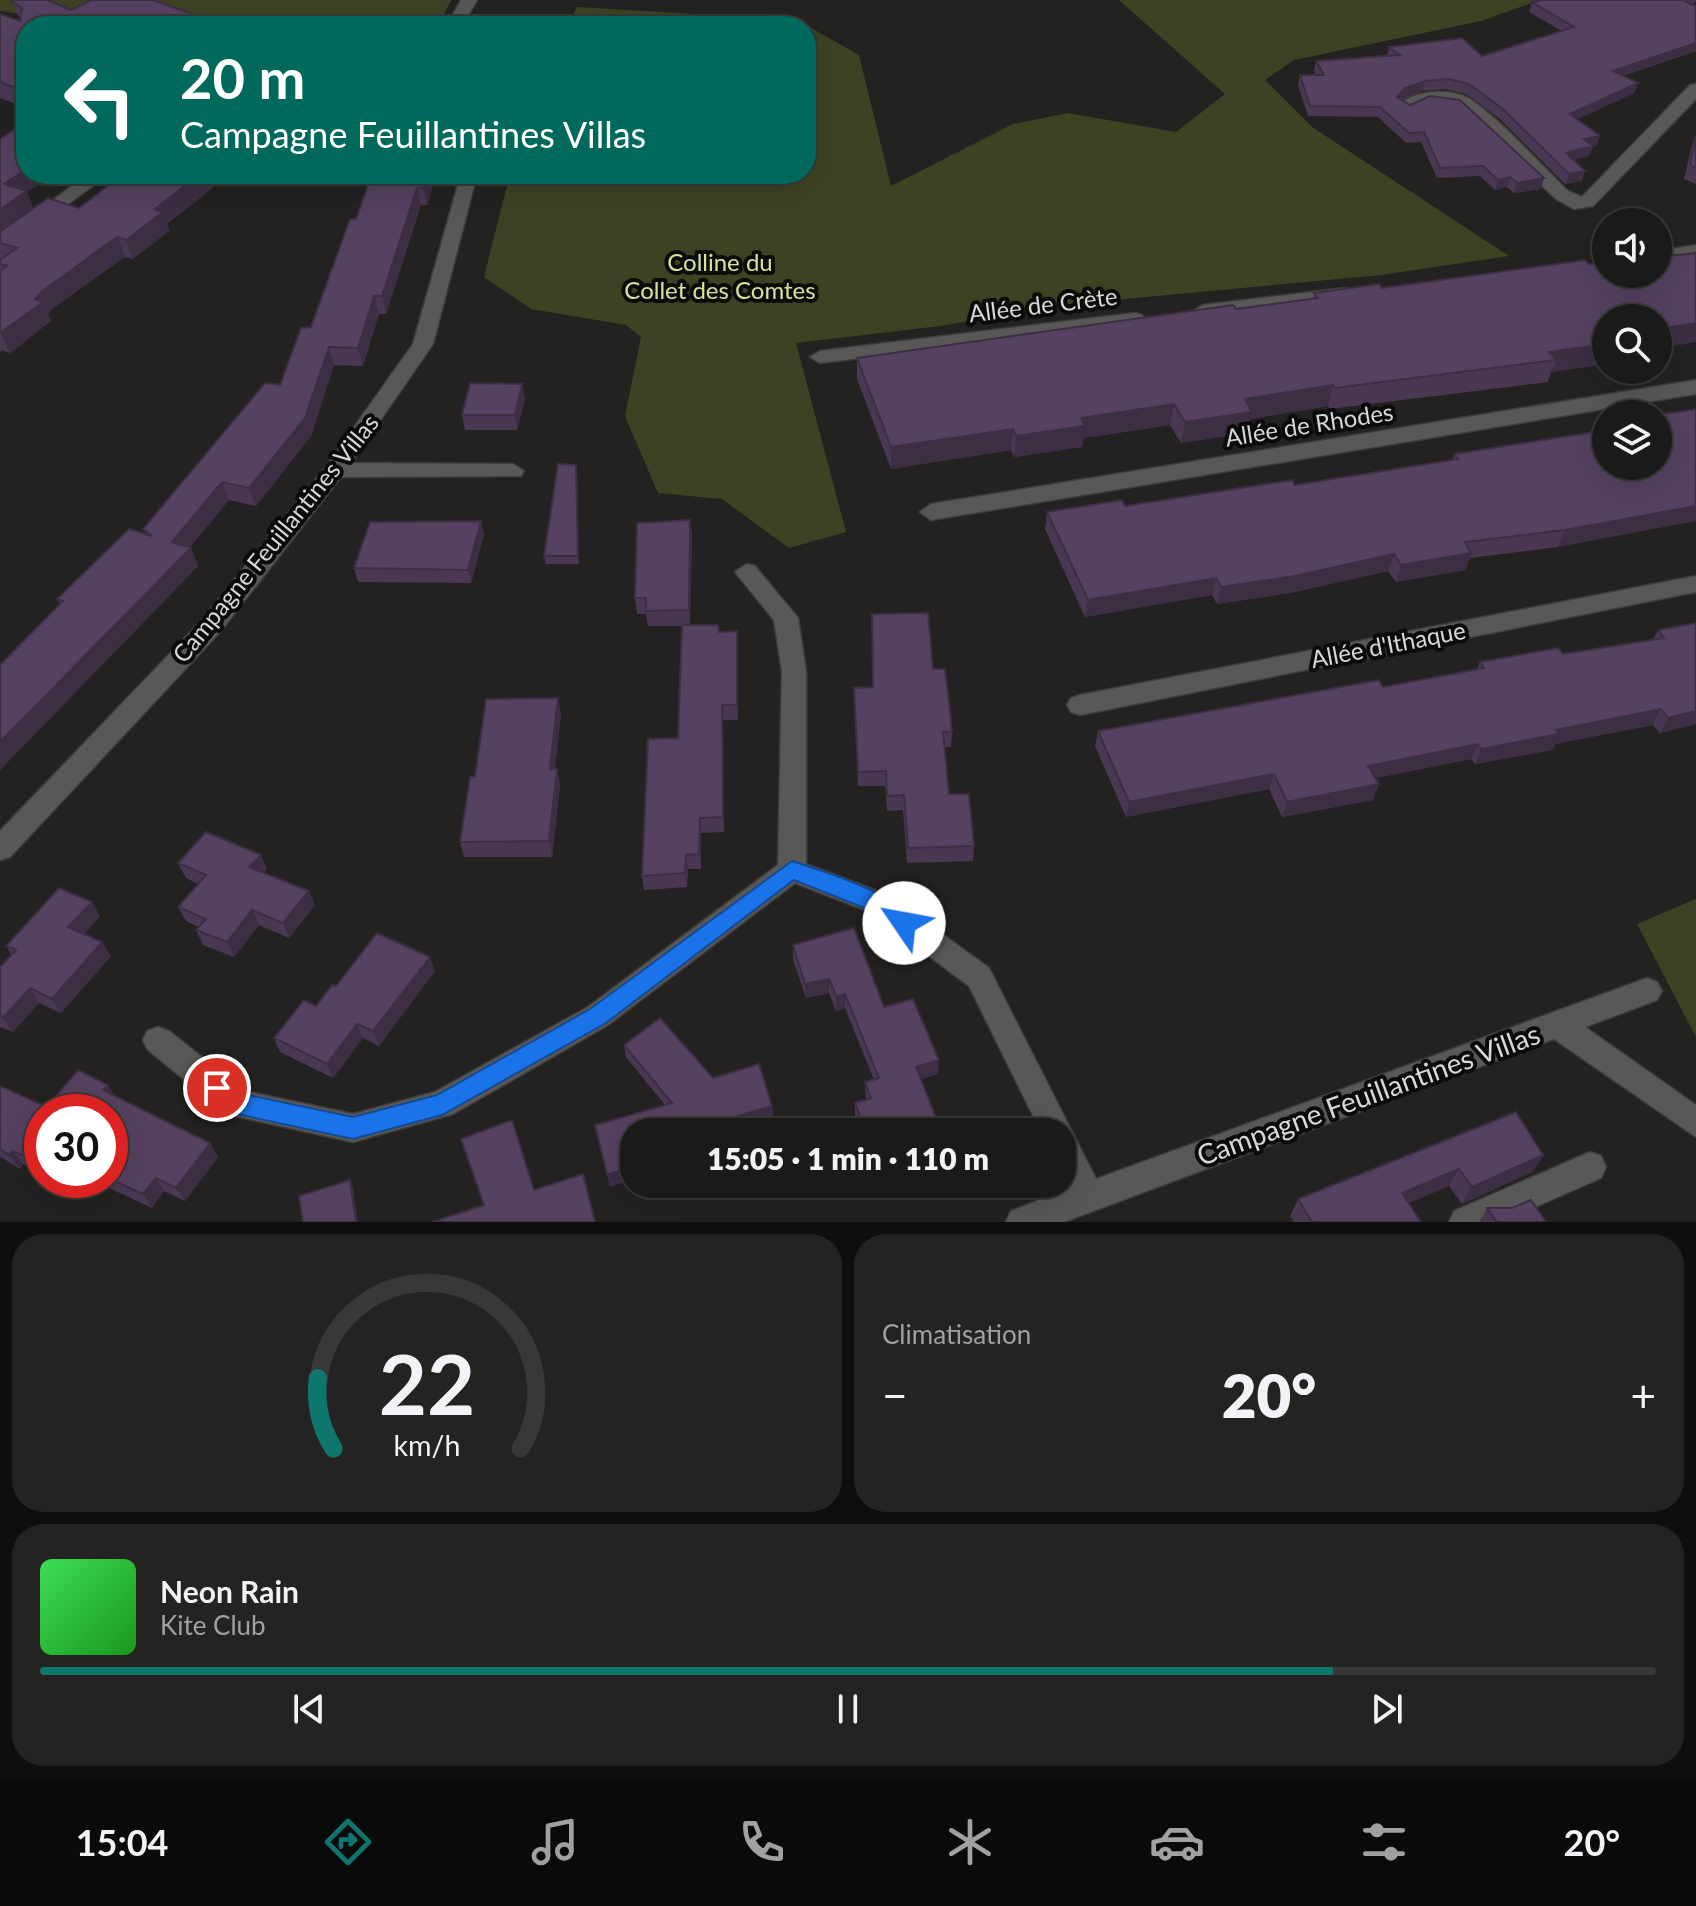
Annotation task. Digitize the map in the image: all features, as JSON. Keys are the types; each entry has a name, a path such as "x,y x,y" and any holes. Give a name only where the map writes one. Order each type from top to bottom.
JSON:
{"street":[{"path":"1406,107 1418,98 1447,98 1465,103 1574,203 1587,202 1696,89"},
{"path":"0,248 86,184"},
{"name":"Campagne Feuillantines Villas","path":"0,849 211,626 335,470 423,344 465,184"},
{"path":"1672,255 1696,251"},
{"path":"1182,314 1370,291"},
{"name":"Allée de Crète","path":"820,357 1150,317"},
{"name":"Allée de Rhodes","path":"931,512 1696,387"},
{"path":"335,470 513,471"},
{"path":"747,572 786,618 794,672 792,870"},
{"name":"Allée d'Ithaque","path":"1080,705 1696,584"},
{"path":"158,1040 237,1104 353,1128 413,1112 442,1104 598,1016 792,870"},
{"path":"792,870 880,904 979,977 1050,1118"},
{"name":"Campagne Feuillantines Villas","path":"1022,1222 1647,991"},
{"path":"1557,1024 1696,1123"},
{"path":"1465,1222 1590,1167"},
{"path":"1076,1171 1089,1198"}],"green space":[{"path":"0,0 451,0 443,16 200,16 151,6 90,16 36,16 0,11"},
{"name":"Colline du Collet des Comtes","path":"1119,0 1540,0 1481,21 1294,60 1265,80 1312,127 1509,256 1381,275 1060,305 940,326 796,343 846,532 789,548 722,499 658,493 625,416 641,337 626,325 531,309 484,277 507,184 816,184 816,31 859,55 891,186 1013,124 1068,113 1176,132 1225,94"},
{"name":"Colline du Collet des Comtes","path":"577,7 729,16 572,16"},
{"path":"1696,899 1696,1037 1637,924"}],"building":[{"path":"48,0 71,10 91,0 153,0 198,16 21,16 22,8 12,1"},
{"path":"1689,0 1686,2 1696,6 1696,43 1613,71 1638,83 1570,114 1600,136 1584,139 1593,146 1566,153 1585,171 1569,174 1503,109 1469,84 1448,79 1425,81 1405,88 1397,97 1410,105 1430,96 1460,100 1544,178 1517,183 1510,177 1498,180 1483,166 1440,168 1424,132 1409,133 1380,107 1310,106 1300,75 1324,75 1316,61 1400,55 1389,47 1462,38 1482,56 1574,27 1532,2"},
{"path":"0,14 16,20 16,88 0,82"},
{"path":"16,129 16,176 4,184 26,191 0,210 0,139"},
{"path":"1696,135 1696,168 1690,165"},
{"path":"110,184 187,184 155,209 163,212 126,240 118,237 107,244 44,290 35,299 43,302 0,333 0,271 7,266 0,264 0,260 17,248 0,243 0,232 48,198 79,208"},
{"path":"368,184 424,184 423,188 417,188 382,296 374,296 358,348 329,347 305,418 249,488 222,482 172,542 191,548 0,742 0,665 63,601 57,599 129,529 152,536 143,529 265,383 280,385 301,328 311,327 350,219 356,219"},
{"path":"1696,253 1696,323 1672,327 1672,304 1592,304 1592,346 1549,352 1556,360 1335,388 1333,385 1245,399 1252,412 1185,422 1174,404 1081,418 1085,426 1016,436 1013,429 891,447 857,358 1233,305 1236,309 1318,298 1314,293 1379,284 1382,288 1585,260 1592,264 1592,288 1672,288 1672,256"},
{"path":"470,383 522,384 515,415 462,415"},
{"path":"1696,409 1696,506 1565,530 1465,542 1471,553 1401,565 1394,554 1295,576 1221,587 1216,578 1088,600 1047,512 1122,500 1125,506 1292,480 1295,485 1458,459 1454,454 1592,432 1592,480 1672,480 1672,413"},
{"path":"558,464 576,465 578,556 544,556"},
{"path":"690,520 689,610 646,611 646,598 635,598 637,523"},
{"path":"481,521 468,570 354,568 370,522"},
{"path":"928,613 933,669 945,669 949,701 952,732 943,732 949,794 969,794 974,846 908,848 904,795 887,796 886,771 858,772 854,688 873,687 872,614"},
{"path":"1696,623 1696,711 1668,718 1661,709 1556,730 1559,734 1481,749 1478,744 1368,766 1379,784 1287,802 1274,774 1129,802 1098,731 1379,680 1383,687 1484,668 1480,662 1558,648 1563,654 1664,638 1658,630"},
{"path":"682,625 718,625 719,632 737,631 737,705 722,705 723,817 700,818 699,854 686,855 685,873 642,876 648,739 678,738"},
{"path":"558,698 550,769 557,769 549,841 460,842 470,777 475,777 486,699"},
{"path":"206,832 261,855 249,867 309,891 283,923 252,910 227,942 196,930 206,919 178,907 206,875 178,863"},
{"path":"59,888 92,902 68,927 102,942 52,999 30,988 3,1018 0,1016 0,967 16,950 6,946"},
{"path":"854,928 884,1007 913,999 939,1060 916,1067 936,1118 861,1118 855,1103 871,1098 865,1082 879,1078 845,994 836,996 829,979 805,984 793,945"},
{"path":"377,933 430,957 373,1031 357,1024 327,1064 274,1038 304,1000 316,1006 332,985 336,986"},
{"path":"660,1018 713,1078 759,1064 772,1106 732,1118 620,1118 620,1171 607,1175 595,1125 672,1103 624,1045"},
{"path":"78,1070 108,1085 103,1090 111,1094 58,1094"},
{"path":"0,1086 24,1097 24,1156 13,1151 9,1155 0,1149"},
{"path":"128,1102 210,1143 176,1188 156,1178 143,1194 128,1187"},
{"path":"1516,1112 1543,1155 1472,1187 1459,1169 1402,1193 1421,1222 1312,1222 1298,1199"},
{"path":"512,1120 534,1190 583,1174 595,1222 432,1222 484,1205 461,1139"},
{"path":"350,1180 356,1222 303,1222 299,1196"},
{"path":"1531,1200 1546,1222 1497,1222 1487,1208 1512,1208"}],"route":[{"path":"217,1088 237,1104 353,1128 442,1104 598,1016 792,870 880,904 904,923"}]}
